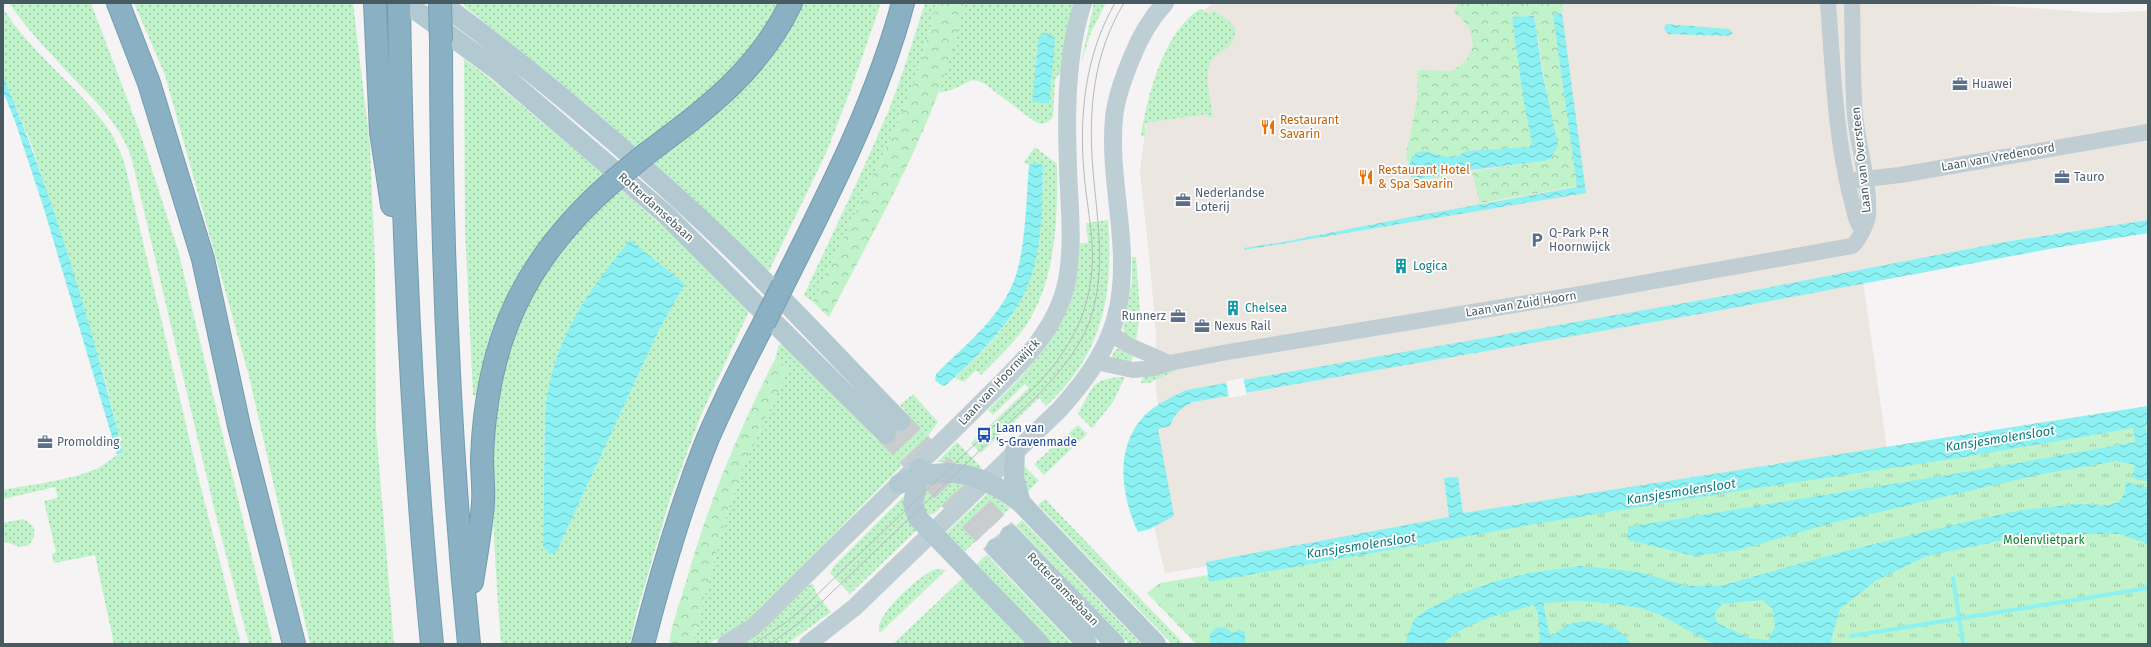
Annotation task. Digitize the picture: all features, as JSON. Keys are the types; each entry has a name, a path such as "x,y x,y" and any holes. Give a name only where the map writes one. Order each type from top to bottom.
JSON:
{"highway":[{"path":"118,3 149,83 203,259 239,426 294,644"},
{"path":"375,3 381,132 408,309"},
{"path":"441,3 445,297 451,424 468,634"},
{"path":"468,634 483,502 482,458 488,403 493,372 509,316 524,286 552,244 591,200 646,154 708,108 740,78 782,22 792,3"},
{"path":"643,644 661,576 680,514 706,446 737,376 843,163 872,100 895,33 903,3"},
{"path":"402,6 408,309 413,416 432,644"}],"main road":[{"name":"Rotterdamsebaan","path":"402,6 497,70 665,214 893,428 730,247 678,198 503,49 441,3"},
{"name":"Laan van Hoornwijck","path":"726,644 752,628 763,618 913,474 1021,363 1042,337 1054,317 1063,297 1069,267 1070,226 1067,107 1070,67 1084,3"},
{"path":"808,644 855,607 1060,409 1084,381 1096,362 1110,333 1118,308 1122,271 1122,244 1114,140 1114,117 1119,94 1141,35 1165,3"},
{"path":"1015,451 1014,478 1021,503"},
{"path":"1040,644 931,532 913,508 913,474 945,472 973,476 985,480 1021,503 1156,644"},
{"name":"Rotterdamsebaan","path":"1087,644 1003,541 1115,644"}],"street":[{"name":"Laan van Oversteen","path":"1828,3 1834,87 1847,181 1855,221 1862,229 1868,221 1868,214 1866,179 1855,116 1852,3"},
{"name":"Laan van Vredenoord","path":"1847,181 1900,175 2148,132"},
{"name":"Laan van Zuid Hoorn","path":"1096,362 1133,370 1155,368 1168,363 1847,248 1856,243 1862,229"},
{"path":"1110,333 1128,345 1168,363"}],"shaded area":[{"path":"1213,3 1962,3 2101,13 2148,11 2148,220 2009,241 1862,275 1888,456 1165,573 1145,487 1160,415 1156,391 1156,334 1140,171 1146,123 1157,78 1178,32"}],"green space":[{"path":"9,3 91,3 139,130 178,250 273,644 249,644 215,512 131,156 126,144 107,115 40,43"},
{"path":"134,3 353,3 370,146 375,264 376,429 394,644 310,644 249,376 165,75"},
{"path":"464,3 781,3 772,21 728,78 637,148 570,91 464,6"},
{"path":"802,3 881,3 852,86 827,151 769,271 654,163 720,111 758,74 790,29"},
{"path":"925,3 937,3 919,69 901,116 813,302 804,295 888,112 903,72"},
{"path":"937,3 964,3 954,45 941,86 908,164 829,317 813,302 901,116 919,69"},
{"path":"964,3 1075,3 1064,67 1055,80 1053,117 1044,124 1034,121 985,84 974,80 954,89 939,93"},
{"path":"1094,3 1106,3 1091,32 1081,63"},
{"path":"1458,3 1562,3 1563,12 1553,14 1577,186 1480,203 1472,172 1412,182 1406,155 1417,101 1418,70 1452,71 1466,61 1473,46 1470,29 1454,11","holes":["1534,16 1549,105 1544,161 1414,180 1424,151 1447,157 1457,156 1467,151 1529,148 1532,143 1532,136 1512,18"]},
{"path":"3,8 14,24 41,56 86,101 99,117 113,136 124,161 199,480 241,644 114,644 95,555 54,563 52,554 56,552 44,501 58,498 55,487 3,499 3,490 61,480 83,474 98,468 115,456 123,453 106,383 64,246 32,146 3,75"},
{"path":"1200,9 1210,14 1213,10 1229,21 1235,28 1232,42 1213,59 1208,70 1208,90 1213,117 1208,117 1207,114 1145,123 1145,136 1141,136 1153,84 1167,48 1176,32 1187,19"},
{"path":"464,59 488,77 607,177 570,215 482,395 473,395 465,228"},
{"path":"1035,147 1057,164 1057,208 1048,275 1041,297 1031,317 1019,335 981,375 976,370 964,382 955,378 1000,332 1022,298 1029,280 1038,243 1042,204 1043,165 1035,162 1029,165 1024,162"},
{"path":"620,189 682,243 750,309 701,415 670,499 636,615 630,644 501,644 495,561 493,472 501,385 511,344 526,306 555,258 581,225","holes":["630,241 685,284 659,330 556,553 549,553 543,547 545,413 555,364 573,320 599,280"]},
{"path":"1108,220 1109,273 1106,298 1101,321 1092,344 1081,365 1065,386 1046,406 1039,398 981,453 971,443 1029,388 1025,384 993,415 988,410 1024,374 1053,336 1064,316 1073,294 1078,270 1079,243 1088,243 1086,223"},
{"path":"1132,257 1136,257 1140,312 1136,342 1125,334 1123,329 1132,281"},
{"path":"784,343 878,441 907,413 900,405 913,394 938,422 919,448 757,612 743,624 708,644 692,644 727,513 742,469 789,368 775,359 779,345"},
{"path":"1116,348 1133,356 1130,365 1110,360"},
{"path":"775,359 789,368 742,469 727,513 692,644 669,644 678,607 713,498 748,414"},
{"path":"1175,369 1175,371 1149,383 1141,383 1145,373"},
{"path":"1125,377 1113,402 1092,428 1078,414 1090,391 1099,382 1105,379"},
{"name":"Molenvlietpark","path":"2148,418 2148,644 1196,644 1147,593 1160,583"},
{"path":"1078,425 1087,434 1044,475 1034,464"},
{"path":"957,442 982,468 981,469 952,462 937,462"},
{"path":"1022,464 1039,481 1026,493"},
{"path":"950,483 962,484 963,487 934,514 924,513 921,486"},
{"path":"907,493 918,529 850,594 830,573 834,566"},
{"path":"988,493 1010,508 963,553 942,537"},
{"path":"1045,499 1184,644 1172,644 1038,505"},
{"path":"23,519 31,524 34,530 34,537 29,545 20,547 3,541 3,523"},
{"path":"1022,520 1141,644 1129,644 1016,526"},
{"path":"986,555 1072,644 1051,644 975,566"},
{"path":"935,569 946,570 880,633 879,626 890,607 919,579"},
{"path":"964,577 1029,644 893,644"},
{"path":"813,584 816,593 831,612 787,644 739,644 807,586"}],"water":[{"path":"1562,13 1586,193 1244,250 1244,248 1577,187 1553,14"},
{"path":"1534,16 1542,71 1558,145 1551,158 1544,161 1462,171 1414,180 1410,161 1416,153 1424,151 1447,157 1457,156 1467,151 1529,147 1532,143 1524,103 1512,17"},
{"path":"1666,24 1729,29 1733,33 1728,36 1668,34 1664,29"},
{"path":"1044,33 1050,34 1055,40 1049,103 1032,102 1039,36"},
{"path":"3,75 55,214 85,309 123,453 117,454 44,209 16,124 3,91"},
{"path":"1035,162 1043,165 1040,231 1035,263 1024,294 1008,320 989,343 945,386 941,385 935,380 936,374 989,321 998,309 1013,283 1021,257 1029,165"},
{"path":"2148,220 2148,233 2055,248 1711,312 1193,402 1178,412 1170,426 1158,429 1174,516 1150,529 1138,532 1132,518 1123,472 1124,457 1128,443 1134,429 1144,416 1153,408 1169,398 1186,390 1713,298 2010,241"},
{"path":"630,240 685,284 659,330 556,553 549,553 543,547 545,413 555,364 563,341 585,300"},
{"name":"Kansjesmolensloot","path":"2148,406 2148,425 2145,426 2148,440 2148,482 2132,478 2135,465 2117,461 2037,475 1832,523 1739,550 1694,556 1628,540 1628,527 1984,469 2135,442 2133,428 1965,457 1738,491 1541,523 1209,582 1206,562 1449,517 1444,478 1458,477 1463,513"},
{"path":"2126,482 2148,488 2148,544 2120,534 2056,534 2009,539 1927,556 1877,580 1840,609 1831,640 1832,644 1713,644 1662,616 1644,609 1616,604 1579,601 1543,603 1550,637 1571,624 1581,621 1590,621 1606,624 1614,628 1621,632 1631,644 1538,644 1540,641 1538,613 1534,605 1485,619 1473,624 1451,636 1443,644 1405,644 1414,619 1428,609 1457,595 1496,581 1529,573 1581,566 1639,572 1687,586 1720,586 1838,553 1961,523 2022,510 2077,504 2108,505 2119,502 2125,492","holes":["1762,600 1772,608 1775,627 1768,640 1750,638 1717,623 1715,613 1722,604"]},
{"path":"1224,627 1233,633 1239,629 1245,632 1245,644 1212,644 1210,642 1210,635 1215,628"}],"pier":[{"path":"1243,378 1247,395 1229,398 1226,381"}],"waterway":[{"path":"1953,578 1963,644"},
{"path":"1851,636 2148,588"}],"tunnel":[{"path":"900,421 1010,535"},
{"path":"886,434 996,548"}],"tram line":[{"path":"754,644 785,623 802,609 1039,383 1057,361 1072,337 1083,313 1092,271 1091,229 1085,187 1083,151 1086,86 1097,43 1115,3"},
{"path":"770,644 799,623 827,597 1037,396 1061,370 1080,341 1090,320 1095,301 1099,264 1098,226 1091,126 1092,105 1099,63 1105,42 1124,3"}],"place":[{"name":"Huawei","path":"1960,84"},
{"name":"Restaurant Savarin","path":"1268,127"},
{"name":"Restaurant Hotel & Spa Savarin","path":"1366,177"},
{"name":"Tauro","path":"2062,177"},
{"name":"Nederlandse Loterij","path":"1183,200"},
{"name":"Q-Park P+R Hoornwijck","path":"1537,240"},
{"name":"Logica","path":"1401,266"},
{"name":"Chelsea","path":"1233,308"},
{"name":"Runnerz","path":"1178,316"},
{"name":"Nexus Rail","path":"1202,326"},
{"name":"Laan van 's-Gravenmade","path":"984,435"},
{"name":"Promolding","path":"45,442"}]}
